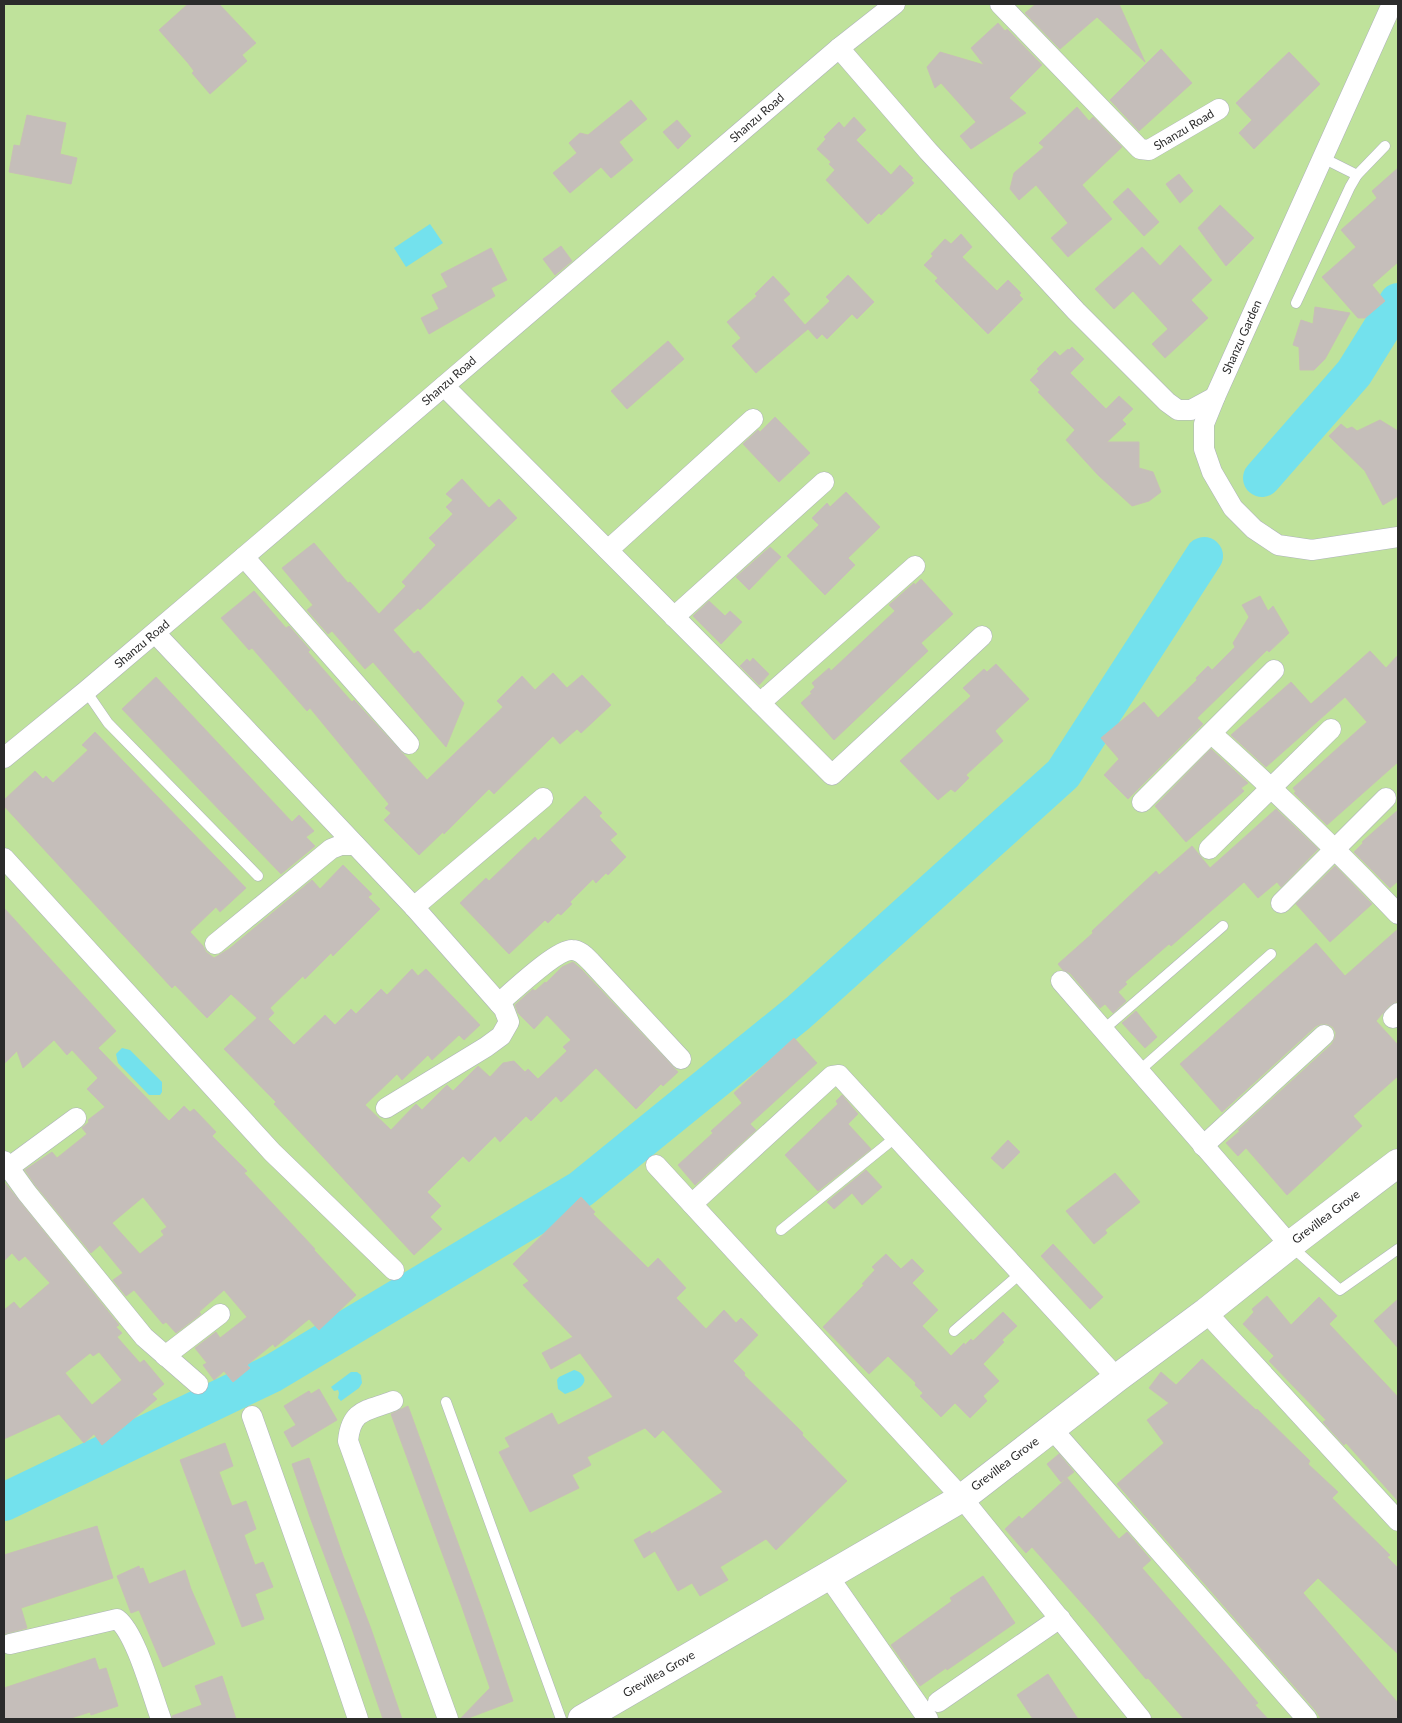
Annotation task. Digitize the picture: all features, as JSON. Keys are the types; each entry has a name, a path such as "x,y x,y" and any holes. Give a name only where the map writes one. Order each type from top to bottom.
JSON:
{"street":[{"name":"Shanzu Road","path":"4,758 155,633 839,48 895,4"},
{"name":"Shanzu Road","path":"1000,4 1140,148 1149,150 1219,109"},
{"name":"Shanzu Garden","path":"1392,4 1215,397 1204,424 1204,449 1212,472 1233,508 1254,529 1278,545 1312,550 1398,538"},
{"path":"839,48 934,158 1076,310 1167,402 1178,410 1191,410 1215,397"},
{"path":"444,386 832,775 982,636"},
{"path":"608,550 753,419"},
{"path":"674,617 824,482"},
{"path":"244,557 409,744"},
{"path":"760,702 915,566"},
{"path":"155,633 414,907 504,1009 509,1022 501,1036 386,1108"},
{"path":"1142,802 1274,670"},
{"path":"1210,849 1332,729"},
{"path":"1212,734 1336,848 1398,914"},
{"path":"414,907 543,798"},
{"path":"1281,903 1386,798"},
{"path":"216,944 331,849 341,845 355,845"},
{"path":"4,858 272,1152 394,1270"},
{"path":"499,1003 560,954 572,950 578,951 591,962 681,1059"},
{"path":"1061,982 1290,1245"},
{"path":"1203,1146 1324,1035"},
{"path":"692,1204 829,1079 835,1075 842,1076 1117,1378"},
{"path":"76,1118 6,1165 144,1337 198,1384"},
{"name":"Grevillea Grove","path":"582,1719 962,1498 1398,1163"},
{"path":"656,1165 962,1498 1141,1719"},
{"path":"1206,1312 1398,1521"},
{"path":"165,1356 220,1314"},
{"path":"394,1401 360,1413 353,1419 349,1429 348,1441 448,1719"},
{"path":"252,1416 358,1719"},
{"path":"1052,1429 1307,1719"},
{"path":"828,1576 933,1711 1060,1618"},
{"path":"10,1644 117,1619 131,1636 161,1719"}],"lane":[{"path":"1296,303 1350,187 1357,175 1384,146"},
{"path":"1323,158 1357,175"},
{"path":"86,691 108,723 258,876"},
{"path":"1103,1030 1223,926"},
{"path":"1139,1070 1271,954"},
{"path":"781,1230 896,1137"},
{"path":"1290,1245 1340,1290 1398,1249"},
{"path":"954,1331 1021,1273"},
{"path":"446,1402 561,1719"}],"green space":[{"path":"4,4 1398,4 1398,1719 4,1719"}],"water":[{"path":"430,224 443,243 406,267 394,248"},
{"path":"122,1048 130,1050 162,1082 162,1092 160,1095 149,1095 118,1063 116,1054"},
{"path":"574,1370 583,1375 584,1382 582,1386 565,1394 558,1389 557,1380 559,1377"},
{"path":"351,1372 357,1372 361,1375 362,1383 359,1388 341,1401 338,1398 338,1390 334,1391 331,1387"}],"building":[{"path":"188,4 219,4 256,43 242,55 247,61 210,94 192,73 194,71 188,63 159,30"},
{"path":"1036,4 1119,4 1145,62 1097,17 1060,49 1025,13"},
{"path":"998,23 1005,31 1007,29 1042,65 1009,98 1026,113 971,149 960,136 976,122 941,83 935,88 927,67 940,52 984,65 971,48"},
{"path":"1161,49 1192,83 1139,131 1110,100"},
{"path":"1289,52 1320,84 1254,149 1239,133 1252,120 1236,103"},
{"path":"631,100 647,119 619,142 633,160 611,178 601,167 570,193 553,173 577,153 569,143 580,133 588,135"},
{"path":"1077,107 1089,121 1093,117 1122,147 1082,185 1112,219 1068,257 1051,238 1068,223 1036,185 1019,200 1010,189 1014,173 1044,147 1039,143"},
{"path":"27,115 66,123 60,154 77,158 71,184 9,172 14,145 20,146"},
{"path":"854,117 866,130 856,140 891,175 900,165 913,178 911,180 914,183 881,215 879,213 868,224 826,180 835,170 829,164 831,162 817,149 826,139 824,137 839,122 844,128"},
{"path":"677,120 691,136 678,149 663,132"},
{"path":"1398,168 1398,262 1372,285 1385,301 1365,318 1358,318 1322,277 1356,247 1341,230 1377,198 1372,191"},
{"path":"1179,174 1193,191 1180,203 1166,184"},
{"path":"1128,188 1159,222 1144,236 1113,202"},
{"path":"1220,205 1254,238 1226,266 1198,228"},
{"path":"961,234 972,247 962,257 997,291 1008,280 1021,293 1019,295 1023,299 988,334 935,281 938,278 924,265 945,239 951,244"},
{"path":"1180,245 1212,280 1191,300 1208,318 1165,358 1152,344 1168,329 1133,291 1114,309 1095,289 1142,247 1160,266"},
{"path":"561,246 572,261 555,275 543,259"},
{"path":"491,248 507,280 491,288 495,296 429,334 421,318 439,309 432,295 448,287 441,274"},
{"path":"848,275 874,302 857,319 852,314 827,339 822,334 817,339 808,329 756,373 732,346 741,338 727,322 757,296 755,294 773,276 790,294 783,300 805,325 830,301 826,297"},
{"path":"1315,307 1350,313 1325,359 1314,370 1300,370 1299,347 1293,345 1301,320 1313,324"},
{"path":"668,341 684,359 627,409 611,391"},
{"path":"1072,347 1084,359 1070,373 1106,409 1119,396 1133,409 1122,420 1126,424 1107,442 1139,442 1139,468 1153,472 1161,492 1149,501 1132,506 1098,475 1066,440 1075,430 1038,392 1040,390 1030,380 1039,371 1037,369 1055,351 1060,356"},
{"path":"775,417 810,453 779,482 743,444 758,430 760,432"},
{"path":"1380,420 1398,431 1398,496 1383,505 1365,471 1329,436 1341,424 1347,429 1352,427 1357,431"},
{"path":"462,479 489,508 499,499 517,518 420,610 418,608 393,630 414,654 418,651 464,703 446,747 373,662 365,669 332,631 328,634 307,610 313,605 282,568 314,543 348,583 350,582 379,614 406,586 402,582 436,545 429,538 453,514 446,507 453,500 446,494"},
{"path":"846,492 880,527 848,558 855,565 825,595 787,556 819,525 812,518 827,503 830,507"},
{"path":"770,547 781,557 749,590 736,577"},
{"path":"921,579 953,614 921,643 928,651 834,740 801,703 812,693 810,692 815,687 812,683 829,668 831,671 895,611 889,605"},
{"path":"254,591 286,628 289,626 310,650 308,652 352,702 354,700 427,780 503,707 497,701 522,676 535,690 553,673 567,688 582,675 611,705 581,733 577,729 560,744 553,736 494,794 489,789 444,834 443,832 419,855 384,820 391,813 385,808 389,804 310,708 307,711 252,648 249,650 221,618"},
{"path":"1260,596 1268,611 1273,606 1289,633 1269,652 1267,650 1197,718 1203,724 1128,799 1104,775 1119,759 1101,738 1144,702 1158,718 1197,680 1196,678 1208,666 1212,670 1235,647 1233,643 1249,617 1242,605"},
{"path":"709,601 725,616 730,611 742,622 721,644 693,616"},
{"path":"1370,651 1386,668 1398,655 1398,762 1327,825 1294,793 1296,792 1293,788 1367,722 1345,697 1266,767 1231,735 1291,682 1311,704"},
{"path":"753,658 769,674 759,685 740,666 747,659 750,662"},
{"path":"996,664 1029,699 995,731 1003,741 966,775 969,778 955,792 951,789 938,800 900,761 971,696 963,688 984,669 987,672"},
{"path":"156,677 292,822 299,815 314,831 306,837 315,846 281,874 122,709"},
{"path":"95,732 246,888 220,912 216,907 190,932 206,952 214,958 229,949 312,880 320,889 343,865 372,894 368,897 380,909 333,956 331,953 305,979 303,976 270,1008 274,1013 268,1019 294,1045 325,1015 335,1025 351,1009 356,1014 381,989 387,995 412,969 418,976 426,969 480,1025 464,1040 459,1035 432,1060 428,1055 402,1080 397,1074 365,1105 391,1130 416,1104 422,1110 447,1085 453,1091 478,1066 490,1077 503,1063 514,1061 525,1072 528,1069 538,1079 567,1051 563,1047 571,1040 547,1015 534,1029 518,1013 515,1005 533,989 535,991 546,983 562,967 573,962 678,1072 663,1086 661,1084 636,1109 596,1068 561,1102 556,1096 531,1121 526,1116 500,1142 495,1136 469,1162 463,1156 427,1192 441,1206 430,1217 442,1229 414,1255 274,1104 276,1102 224,1049 257,1018 231,994 207,1018 175,985 172,988 4,806 4,800 35,771 43,779 46,776 53,783 88,750 82,745"},
{"path":"1211,749 1248,783 1241,788 1244,791 1186,842 1155,806"},
{"path":"585,796 602,813 599,816 617,834 610,840 626,857 608,875 606,873 596,883 593,879 570,902 572,904 561,915 558,913 548,923 545,920 509,954 460,903 486,878 489,881 535,837 538,841"},
{"path":"1276,809 1318,849 1281,887 1277,882 1258,898 1244,882 1171,946 1169,944 1125,982 1127,984 1118,992 1126,1001 1113,1013 1105,1004 1100,1008 1070,973 1063,970 1058,964 1093,933 1092,931 1156,871 1159,875 1192,846 1210,868"},
{"path":"1398,810 1398,881 1390,888 1354,852 1362,842"},
{"path":"1335,866 1372,904 1330,942 1296,904"},
{"path":"4,908 116,1031 98,1048 169,1121 184,1106 190,1112 194,1109 216,1132 212,1136 247,1171 244,1173 356,1295 319,1330 309,1319 275,1347 273,1344 247,1365 250,1368 233,1382 224,1371 214,1380 203,1365 207,1363 195,1348 216,1332 220,1338 247,1317 224,1290 199,1312 201,1314 176,1333 166,1322 163,1324 134,1290 126,1296 113,1280 123,1273 100,1245 91,1253 25,1170 52,1152 57,1158 87,1134 82,1128 89,1122 88,1120 105,1107 87,1089 98,1078 72,1050 67,1055 54,1040 23,1068 17,1051 4,1064","holes":["143,1197 167,1227 161,1231 164,1235 140,1254 112,1223"]},
{"path":"1398,929 1398,1001 1390,1005 1376,1021 1398,1045 1398,1076 1353,1116 1362,1126 1287,1195 1246,1148 1238,1156 1226,1143 1332,1044 1336,1033 1333,1027 1327,1024 1316,1026 1222,1112 1180,1064 1316,943 1345,976"},
{"path":"1136,1011 1157,1037 1145,1048 1122,1023"},
{"path":"794,1038 817,1063 750,1124 756,1130 695,1185 678,1165 742,1103 734,1093"},
{"path":"842,1095 858,1114 848,1124 871,1149 818,1191 785,1155 838,1104 836,1101"},
{"path":"1008,1140 1020,1152 1003,1169 991,1158"},
{"path":"866,1170 882,1187 862,1205 852,1193 834,1209 827,1202"},
{"path":"1115,1173 1140,1202 1105,1230 1107,1233 1094,1244 1066,1211"},
{"path":"4,1182 119,1325 116,1327 122,1333 117,1337 140,1363 144,1360 164,1384 152,1394 157,1399 102,1445 94,1434 84,1443 59,1414 4,1439 4,1310 14,1302 20,1309 50,1283 25,1256 19,1261 12,1253 4,1261","holes":["99,1352 122,1380 92,1405 65,1373 90,1353 93,1356"]},
{"path":"581,1197 595,1212 593,1214 648,1268 658,1258 686,1288 676,1298 706,1329 724,1310 736,1323 741,1318 758,1335 733,1361 745,1373 744,1375 803,1433 802,1435 847,1481 776,1550 766,1539 720,1567 728,1580 700,1596 692,1583 678,1591 655,1551 644,1558 634,1540 650,1531 651,1534 723,1492 663,1430 655,1438 645,1428 587,1457 591,1465 572,1475 579,1488 530,1512 499,1452 510,1447 505,1438 552,1413 558,1425 613,1397 580,1353 551,1369 542,1353 573,1337 523,1285 529,1281 513,1264"},
{"path":"1053,1244 1103,1297 1090,1309 1041,1256"},
{"path":"886,1254 901,1269 912,1259 924,1271 912,1283 938,1310 922,1326 951,1356 964,1343 965,1345 971,1339 973,1341 1003,1312 1017,1326 1002,1340 1004,1342 983,1364 999,1381 983,1396 987,1401 970,1418 955,1403 941,1417 920,1396 923,1393 915,1385 916,1383 888,1356 869,1374 823,1327 864,1285 862,1284 875,1270 872,1267"},
{"path":"1267,1296 1291,1325 1319,1297 1337,1316 1329,1324 1398,1397 1398,1501 1346,1443 1344,1445 1323,1422 1326,1420 1269,1361 1274,1356 1243,1324 1254,1312 1252,1309"},
{"path":"1398,1299 1398,1348 1374,1321"},
{"path":"1202,1359 1310,1461 1308,1464 1338,1492 1332,1498 1390,1555 1387,1557 1398,1568 1398,1654 1318,1578 1303,1593 1398,1703 1398,1719 1321,1719 1117,1484 1164,1443 1147,1420 1169,1403 1149,1388 1161,1372 1176,1385"},
{"path":"319,1389 337,1420 292,1447 284,1432 296,1425 284,1406 309,1391 311,1394"},
{"path":"408,1406 483,1612 513,1701 466,1719 460,1719 490,1688 391,1414"},
{"path":"225,1443 233,1466 219,1472 232,1506 246,1501 256,1529 244,1535 255,1565 263,1562 273,1587 255,1594 264,1619 242,1627 180,1460"},
{"path":"1059,1454 1074,1472 1061,1482 1047,1464"},
{"path":"309,1458 402,1719 383,1719 350,1623 310,1517 292,1464"},
{"path":"1067,1478 1119,1539 1127,1532 1151,1560 1142,1568 1229,1668 1258,1703 1255,1705 1268,1719 1184,1719 1148,1678 1146,1679 1032,1547 1026,1553 1005,1529 1019,1516 1022,1519"},
{"path":"97,1526 113,1578 21,1608 27,1628 4,1634 4,1555"},
{"path":"139,1566 140,1569 143,1568 149,1584 185,1570 191,1589 215,1644 163,1667 139,1610 131,1613 117,1576"},
{"path":"983,1576 1015,1623 947,1670 946,1668 920,1686 891,1645 952,1601 950,1598"},
{"path":"95,1658 99,1670 106,1668 118,1706 91,1715 90,1712 68,1719 4,1719 4,1688"},
{"path":"1048,1674 1078,1719 1033,1719 1017,1695"},
{"path":"222,1676 236,1719 173,1719 172,1716 202,1705 195,1686"}],"waterway":[{"path":"1262,478 1354,373 1398,302"},
{"path":"4,1502 273,1373 581,1189 798,1013 1063,774 1204,556"}]}
